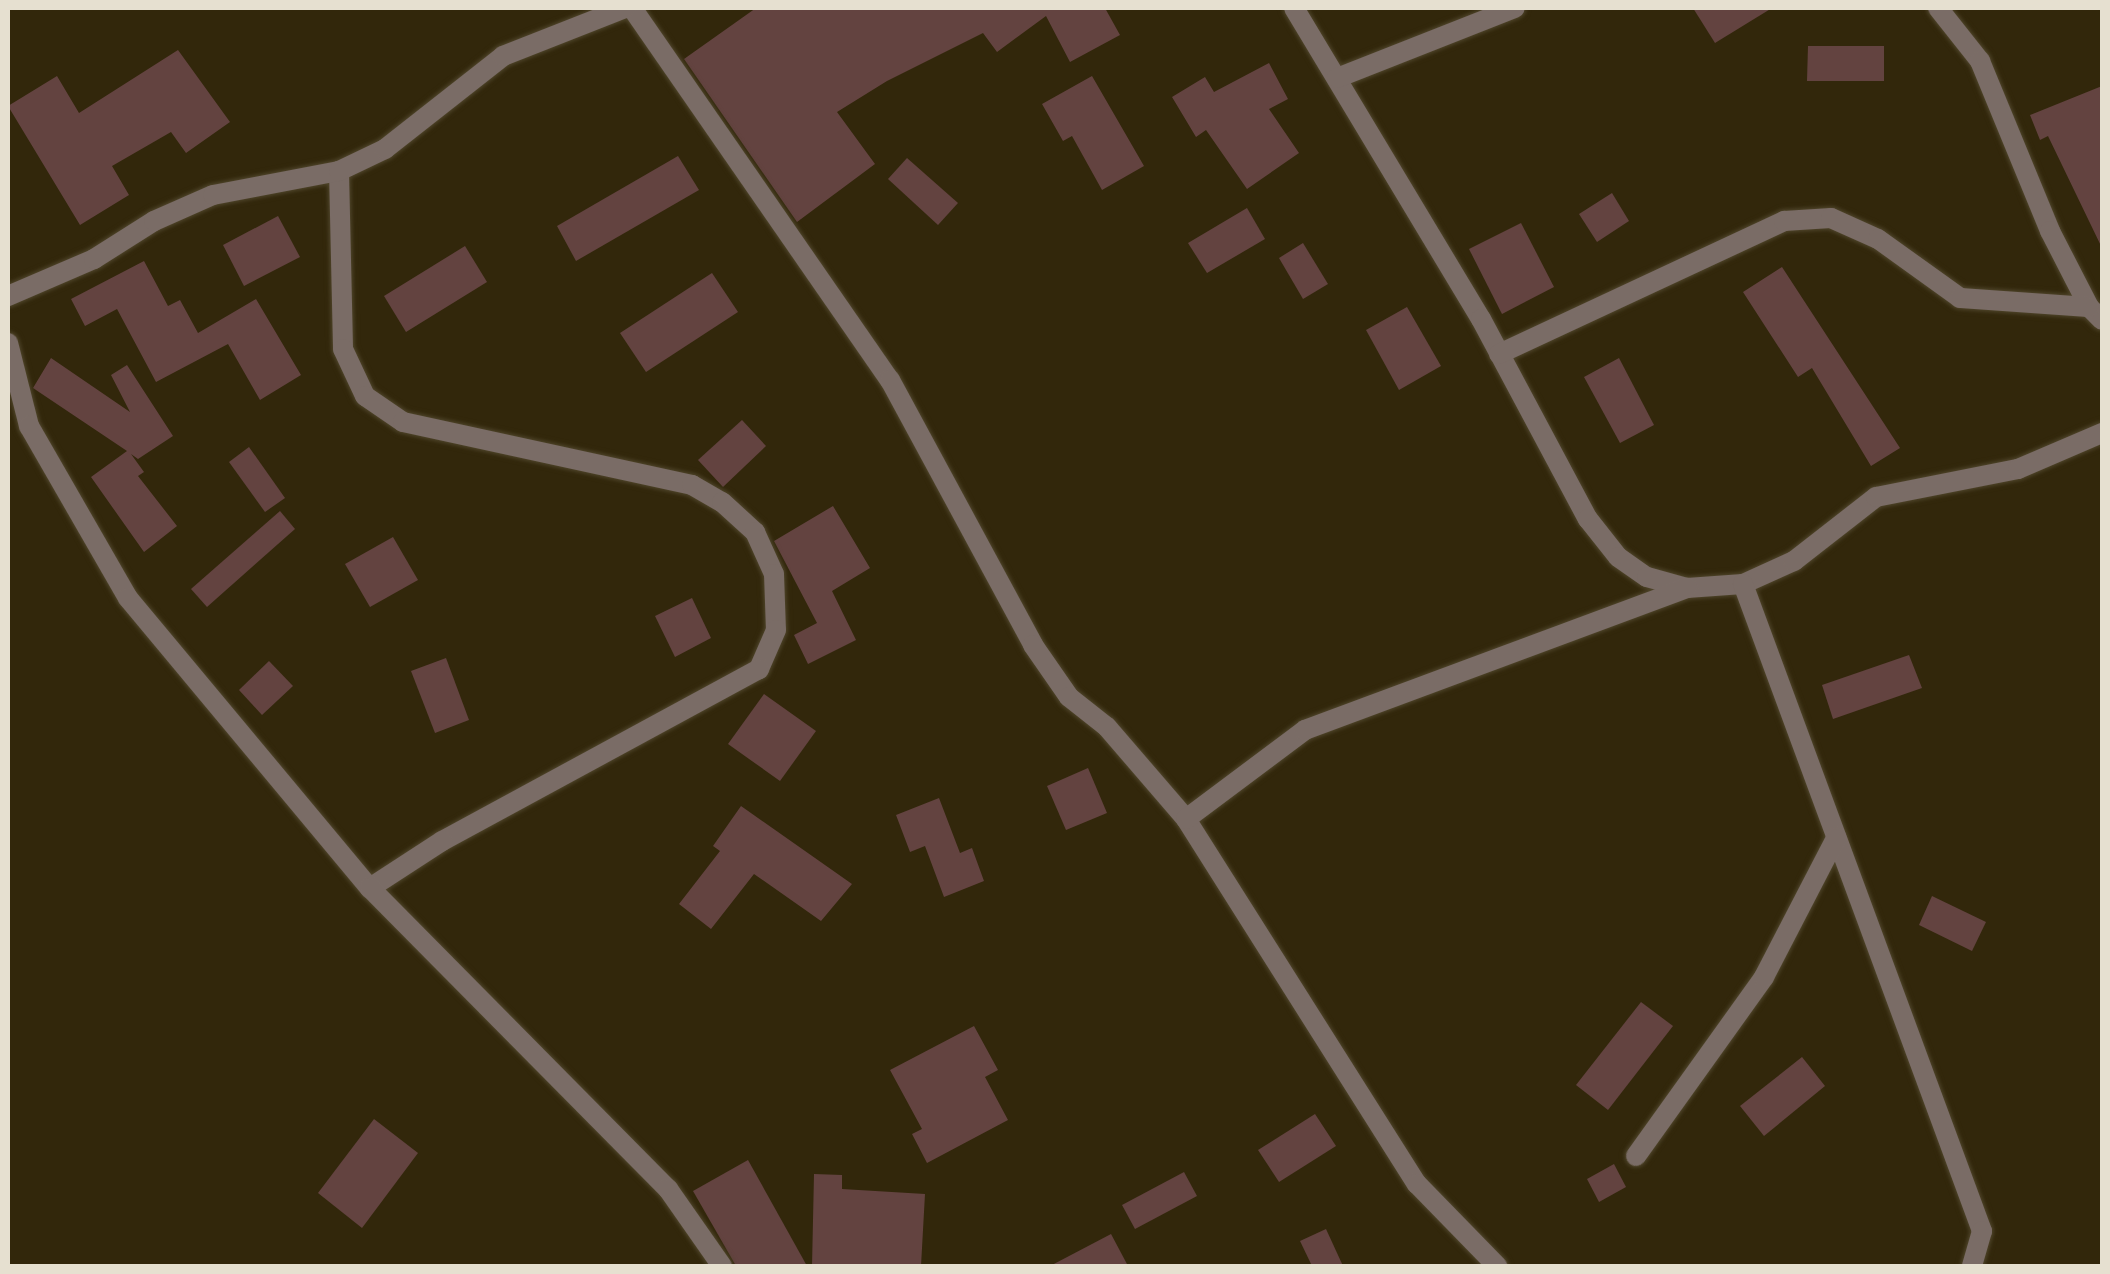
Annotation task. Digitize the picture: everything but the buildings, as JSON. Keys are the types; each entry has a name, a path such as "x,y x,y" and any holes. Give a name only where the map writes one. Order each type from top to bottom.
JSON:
{"street":[{"path":"8,296 94,260 154,221 213,195 340,171 384,149 504,56 628,8 890,380 1033,645 1069,697 1108,727 1186,818 1417,1184 1496,1266"},
{"path":"1294,8 1499,354 1588,519 1618,557 1647,576 1687,588"},
{"path":"1336,78 1514,8"},
{"path":"1938,8 1980,62 2096,314"},
{"path":"340,171 343,350 365,396 403,422 692,486 722,502 755,532 774,574 776,630 758,669 442,841 370,888"},
{"path":"1499,354 1784,221 1831,218 1878,240 1960,298 2096,314"},
{"path":"8,343 28,426 128,598 370,888 668,1188 722,1266"},
{"path":"1186,818 1306,730 1687,588 1743,584 1794,561 1876,497 2018,469 2102,433"},
{"path":"1743,584 1982,1231 1972,1266"},
{"path":"1636,1156 1764,978 1836,838"}]}
